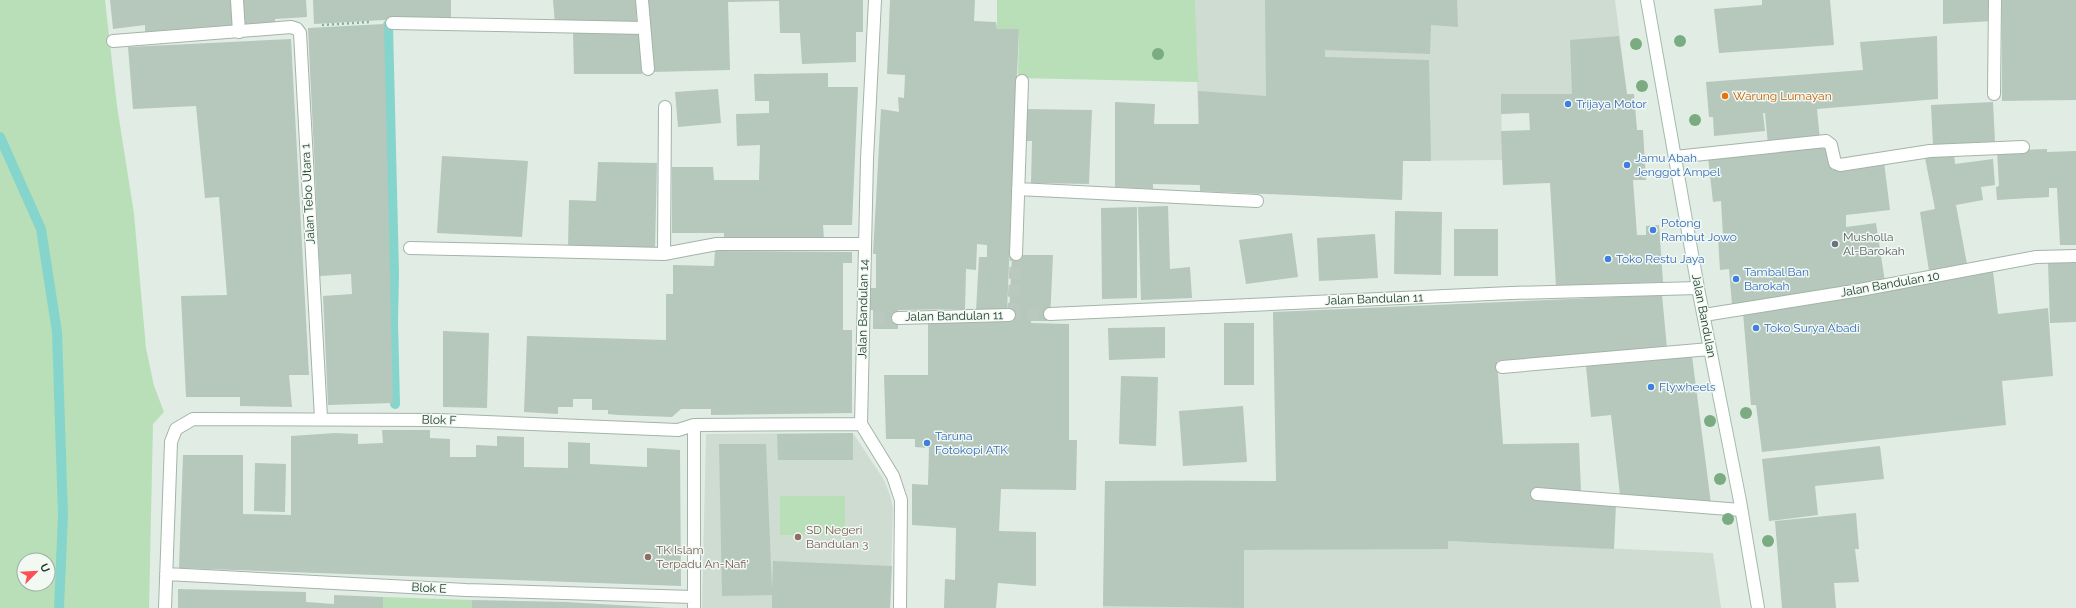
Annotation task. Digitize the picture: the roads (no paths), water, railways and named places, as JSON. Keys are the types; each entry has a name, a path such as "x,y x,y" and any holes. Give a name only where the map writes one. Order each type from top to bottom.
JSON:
{"street":[{"path":"113,42 239,32 237,0"},
{"path":"642,0 648,69"},
{"name":"Jalan Bandulan 14","path":"861,424 868,318 864,244 875,0"},
{"name":"Jalan Bandulan","path":"1647,0 1698,288 1741,510 1758,608"},
{"path":"1994,94 1995,0"},
{"path":"392,23 644,28"},
{"name":"Jalan Tebo Utara 1","path":"239,32 291,27 297,29 300,36 321,418"},
{"path":"1016,254 1022,81"},
{"path":"664,254 665,107"},
{"path":"1675,156 1826,142 1831,145 1835,164 1840,166 1930,151 2023,147"},
{"path":"1018,189 1256,201"},
{"path":"410,248 664,254 717,244 864,244"},
{"name":"Jalan Bandulan 10","path":"1704,315 1860,290 2036,257 2076,256"},
{"name":"Jalan Bandulan 11","path":"1050,314 1479,295 1698,288"},
{"name":"Jalan Bandulan 11","path":"898,318 1009,315"},
{"path":"1502,367 1710,349"},
{"name":"Blok F","path":"166,574 171,442 176,429 193,419 321,418 438,420 678,430 694,425 861,424"},
{"path":"861,424 893,476 901,500 900,608"},
{"path":"693,603 694,425"},
{"path":"1537,494 1741,510"},
{"path":"165,608 166,574"},
{"name":"Blok E","path":"166,574 693,603"}],"waterway":[{"path":"388,25 394,273 393,322 395,404"},
{"path":"0,137 41,229 57,332 63,515 59,608"}],"tunnel":[{"path":"1013,315 1016,254"},
{"path":"1009,315 1050,314"},
{"path":"873,318 898,318"}],"place":[{"name":"Warung Lumayan","path":"1725,96"},
{"name":"Trijaya Motor","path":"1568,104"},
{"name":"Jamu Abah Jenggot Ampel","path":"1627,165"},
{"name":"Potong Rambut Jowo","path":"1653,230"},
{"name":"Musholla Al-Barokah","path":"1835,244"},
{"name":"Toko Restu Jaya","path":"1608,259"},
{"name":"Tambal Ban Barokah","path":"1736,279"},
{"name":"Toko Surya Abadi","path":"1756,328"},
{"name":"Flywheels","path":"1651,387"},
{"name":"Taruna Fotokopi ATK","path":"927,443"},
{"name":"SD Negeri Bandulan 3","path":"798,537"},
{"name":"TK Islam Terpadu An-Nafi'","path":"648,557"}]}
